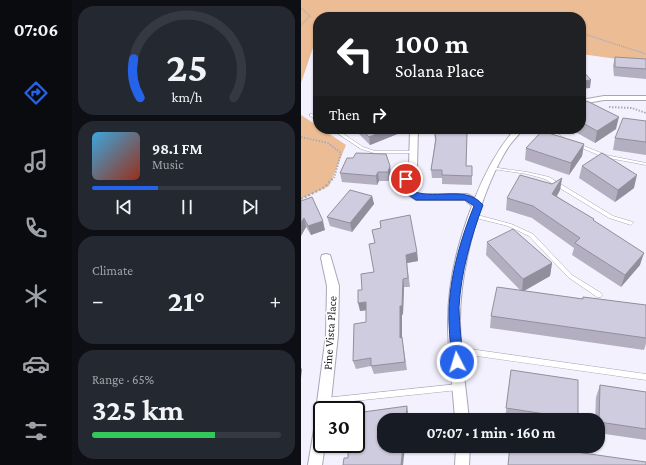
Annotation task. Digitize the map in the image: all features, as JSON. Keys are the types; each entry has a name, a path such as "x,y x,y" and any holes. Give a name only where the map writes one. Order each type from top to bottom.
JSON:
{"street":[{"path":"586,101 605,98 646,98"},
{"path":"414,134 413,168 406,179 405,190 416,197 467,197 478,205"},
{"path":"461,413 454,307 460,264 474,216 493,168 514,134"},
{"name":"Pine Vista Place","path":"324,401 332,334 333,286 326,258"},
{"path":"315,465 317,453"},
{"path":"462,465 463,453"}],"lane":[{"path":"341,134 362,148 375,152 414,152"},
{"path":"555,134 569,142 605,156 646,164"},
{"path":"493,168 527,173 547,178 611,217 631,223"},
{"path":"474,216 509,225 531,235 570,276 599,295"},
{"path":"456,350 646,377"},
{"path":"359,401 460,387"}],"path":[{"path":"301,8 310,16 301,25"},
{"path":"586,35 626,49 646,54"},
{"path":"301,137 322,142 337,149 341,153 330,185 301,200"},
{"path":"301,200 321,191 301,200"}],"shaded area":[{"path":"301,0 646,0 646,63 586,55 586,12 313,12 313,48 301,83"},
{"path":"301,115 313,123 313,134 330,134 346,145 329,186 301,199"}],"building":[{"path":"615,57 646,59 646,69 615,67"},
{"path":"586,74 591,80 586,80"},
{"path":"586,102 619,117 597,131 586,125"},
{"path":"623,118 646,121 646,142 615,138"},
{"path":"366,134 376,134 369,137"},
{"path":"435,134 467,134 466,166 472,166 472,176 442,175 442,170 431,170 436,139"},
{"path":"539,134 552,134 584,144 571,163 526,148"},
{"path":"356,153 386,154 390,166 388,172 378,172 376,176 340,173 347,158 353,158"},
{"path":"602,153 637,175 618,190 582,166"},
{"path":"520,175 552,184 562,178 552,194 594,219 593,220 644,253 625,275 575,243 580,238 533,206 507,198"},
{"path":"350,190 372,196 350,223 327,217"},
{"path":"312,197 323,221 308,226 304,218 301,223 301,201"},
{"path":"410,215 417,252 406,255 408,278 403,279 402,306 400,306 400,338 402,337 405,362 371,366 371,358 353,361 354,324 366,322 366,302 358,303 358,290 362,290 361,274 374,272 369,244 375,243 372,230 381,228 380,221"},
{"path":"513,229 552,263 523,279 487,242"},
{"path":"497,287 583,299 583,297 646,305 646,338 491,316"},
{"path":"511,370 578,380 578,413 539,413 506,408"},
{"path":"600,385 646,392 646,429 605,423 605,413 599,413"},
{"path":"407,406 406,413 377,413 377,453 402,453 401,465 343,465 344,458 348,458 348,453 365,453 365,412"},
{"path":"509,453 583,453 646,462 646,465 508,465"}],"route":[{"path":"406,179 405,190 416,197 467,197 478,205 468,233 460,264 454,307 457,362"}]}
